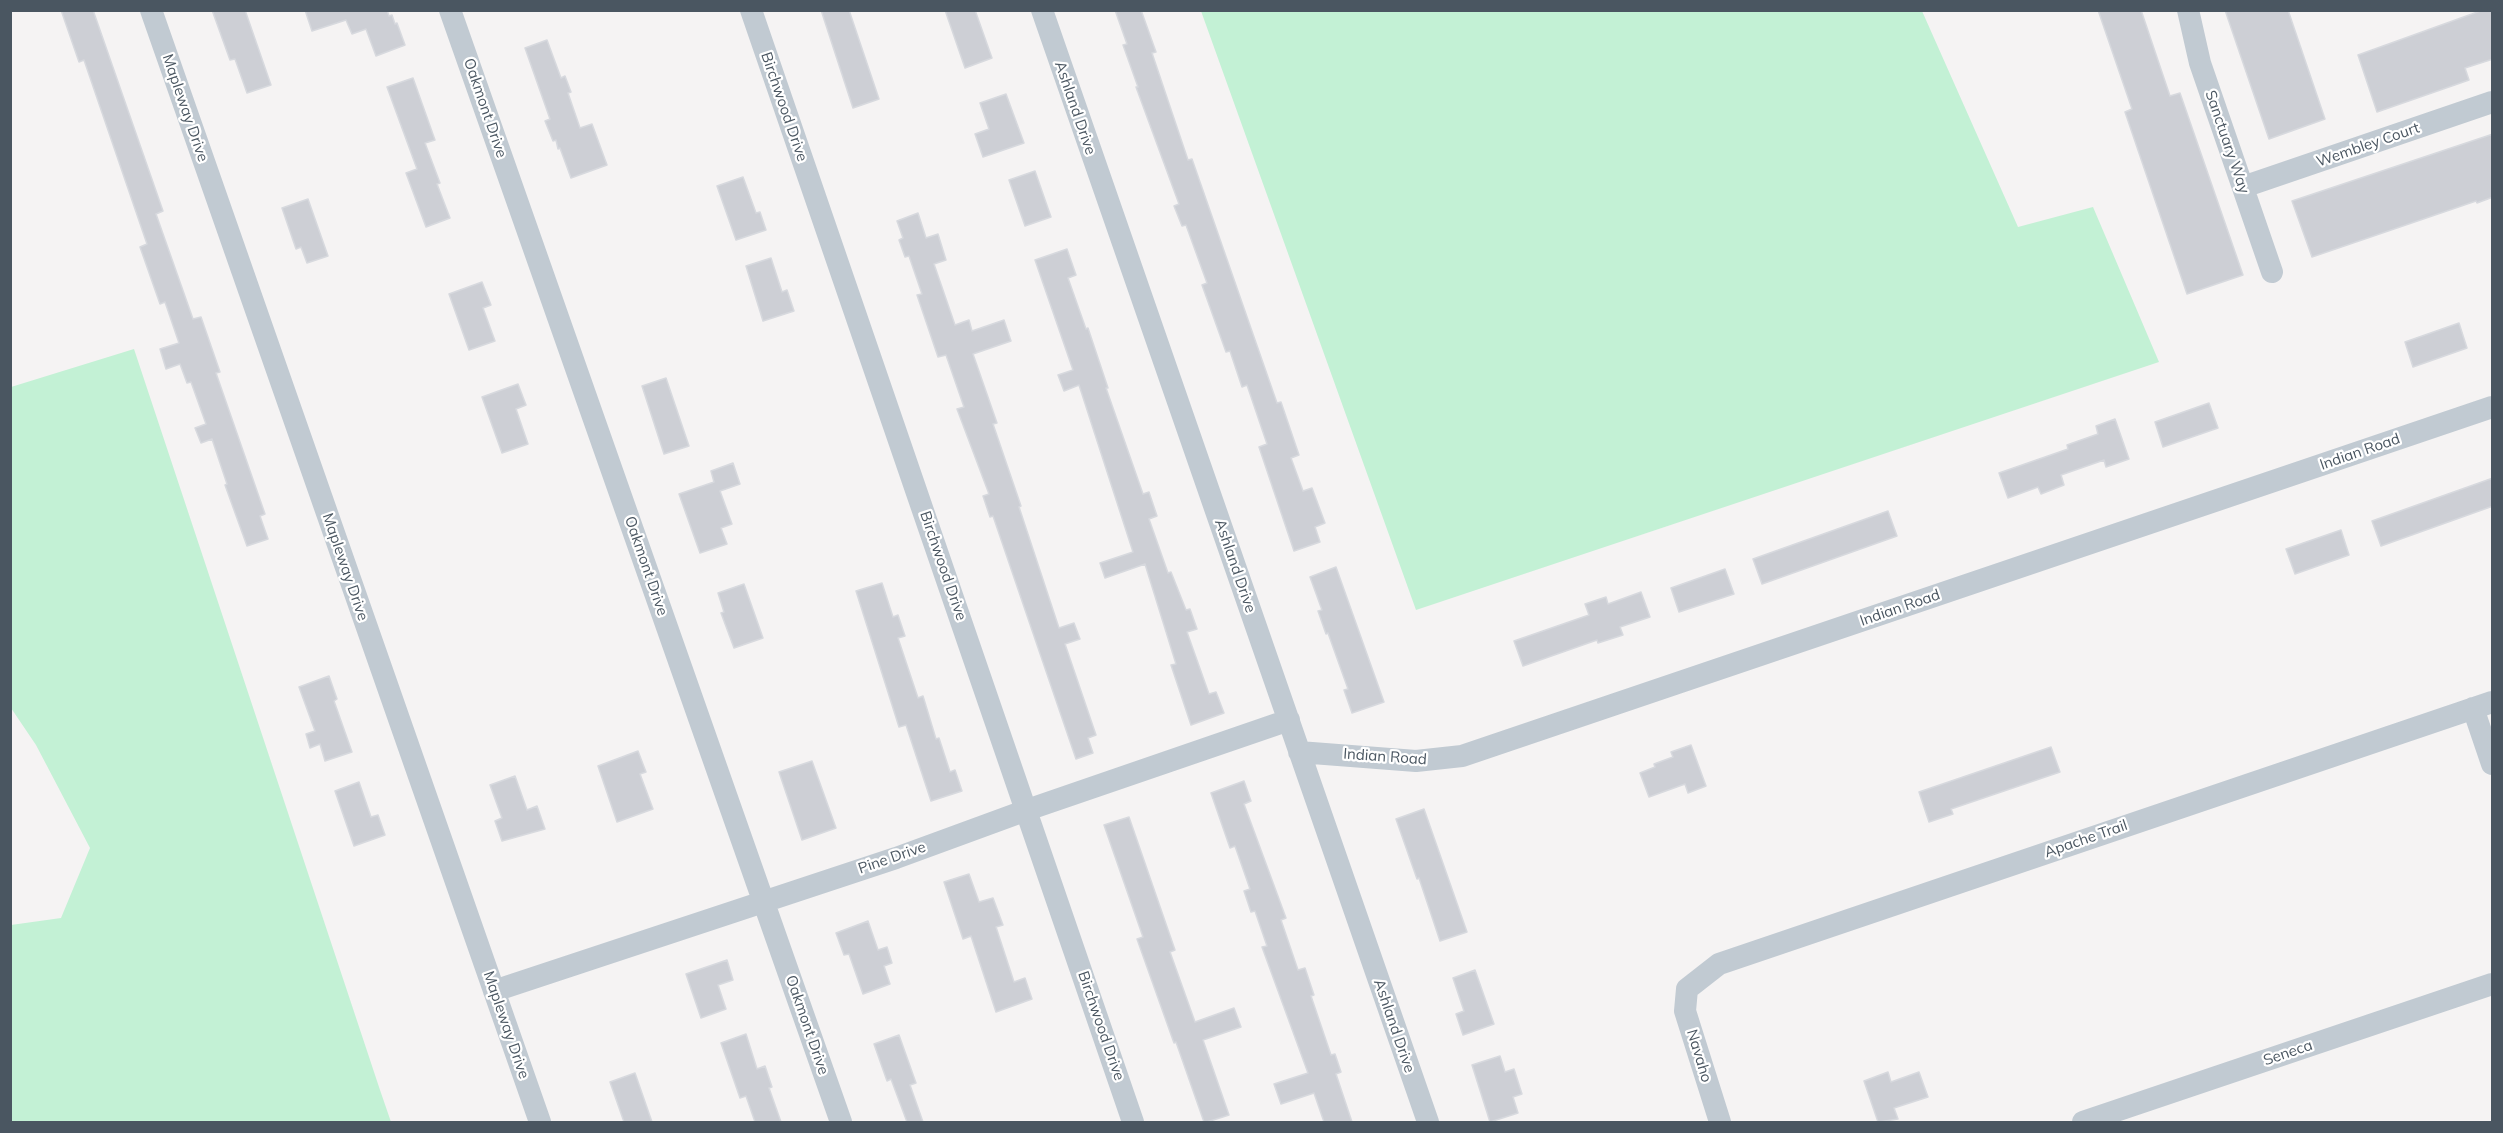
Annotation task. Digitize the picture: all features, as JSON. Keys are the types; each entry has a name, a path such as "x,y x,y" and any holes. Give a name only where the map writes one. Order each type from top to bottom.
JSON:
{"street":[{"name":"Mapleway Drive","path":"151,10 540,1122"},
{"name":"Oakmont Drive","path":"450,10 841,1122"},
{"name":"Birchwood Drive","path":"751,10 1133,1122"},
{"name":"Ashland Drive","path":"1042,10 1428,1122"},
{"name":"Sanctuary Way","path":"2188,10 2200,63 2272,272"},
{"name":"Wembley Court","path":"2242,187 2493,102"},
{"name":"Indian Road","path":"1299,752 1416,761 1462,756 2493,407"},
{"path":"2483,705 2493,764"},
{"name":"Apache Trail","path":"1687,989 1719,964 2483,705"},
{"name":"Pine Drive","path":"494,991 896,858 1027,810 1289,720"},
{"name":"Seneca","path":"2082,1122 2493,984"},
{"name":"Navaho","path":"1687,989 1685,1011 1720,1122"}],"green space":[{"path":"1201,11 1922,11 2018,227 2093,207 2159,362 1416,610"},
{"path":"134,349 391,1122 11,1122 11,925 61,918 90,848 36,745 11,708 11,387"}],"building":[{"path":"61,10 93,10 163,211 156,214 193,319 201,317 220,372 216,373 265,514 260,516 268,539 247,546 225,485 227,484 212,439 201,443 195,428 206,424 191,382 187,383 180,364 166,369 160,349 179,343 165,302 160,304 140,247 147,244 84,60 79,62"},
{"path":"212,10 245,10 271,85 247,93 235,59 230,60"},
{"path":"305,10 387,10 389,16 392,15 395,24 397,23 405,45 376,56 366,29 352,34 346,20 312,31"},
{"path":"821,10 849,10 879,99 853,108"},
{"path":"945,10 975,10 992,58 965,68"},
{"path":"1115,10 1141,10 1156,52 1152,53 1188,160 1192,159 1277,403 1281,402 1299,455 1291,458 1303,491 1312,488 1325,523 1315,527 1320,542 1294,551 1259,447 1267,444 1247,385 1242,387 1230,351 1226,352 1202,285 1207,283 1186,225 1182,226 1174,206 1179,204 1136,87 1138,87 1123,45 1127,44"},
{"path":"2098,10 2141,10 2170,96 2180,93 2243,275 2187,294 2125,112 2132,109"},
{"path":"2225,10 2288,10 2325,119 2269,139"},
{"path":"2483,10 2493,10 2493,59 2465,68 2469,80 2377,112 2358,55"},
{"path":"547,40 561,78 565,76 571,92 568,93 580,128 592,124 607,165 571,178 560,148 558,149 556,140 553,141 545,121 550,119 525,48"},
{"path":"413,78 435,140 425,143 450,218 426,227 406,173 417,169 387,87"},
{"path":"1006,94 1024,143 983,157 975,134 989,129 980,103"},
{"path":"2493,134 2493,197 2312,257 2292,201"},
{"path":"1035,171 1051,217 1025,226 1009,180"},
{"path":"743,177 756,213 760,212 766,230 736,240 717,186"},
{"path":"308,199 328,256 307,263 301,247 296,249 282,208"},
{"path":"918,213 926,238 938,234 946,260 934,264 955,325 969,320 972,331 1004,320 1011,341 973,354 997,423 993,424 1059,628 1074,623 1080,639 1065,644 1096,735 1088,738 1093,753 1076,759 993,516 990,517 983,496 989,494 957,409 964,407 946,355 938,357 917,295 922,294 909,256 905,257 899,240 903,238 897,221"},
{"path":"1067,249 1076,275 1068,278 1086,329 1088,328 1143,494 1149,492 1157,516 1149,519 1168,573 1171,572 1186,610 1190,609 1197,629 1187,632 1209,694 1216,692 1224,713 1191,725 1171,665 1176,664 1145,564 1105,578 1100,563 1133,552 1079,385 1064,391 1058,375 1073,370 1035,260"},
{"path":"771,258 782,292 787,290 794,311 763,321 746,266"},
{"path":"482,282 491,305 483,308 495,341 469,350 449,294"},
{"path":"2459,323 2467,348 2413,367 2405,342"},
{"path":"666,378 689,446 664,454 642,386"},
{"path":"518,384 526,405 516,409 528,444 502,453 482,397"},
{"path":"2209,403 2218,428 2163,447 2155,422"},
{"path":"2115,419 2129,459 2106,467 2104,460 2061,475 2064,485 2041,494 2038,487 2008,498 1999,473 2068,449 2067,445 2098,434 2096,426"},
{"path":"733,463 740,484 720,491 732,524 721,528 727,544 700,553 679,494 714,482 711,471"},
{"path":"2493,478 2493,506 2381,546 2372,521"},
{"path":"1888,511 1897,536 1762,584 1753,559"},
{"path":"2341,530 2349,555 2295,574 2286,549"},
{"path":"1336,567 1384,702 1352,713 1344,690 1348,689 1318,611 1322,610 1310,577"},
{"path":"1725,569 1734,594 1679,612 1671,588"},
{"path":"882,583 893,617 898,615 905,636 898,638 918,698 923,696 936,739 939,738 950,772 955,770 962,791 931,801 906,725 899,727 856,591"},
{"path":"744,584 763,638 734,648 721,613 724,612 718,593"},
{"path":"1641,592 1650,617 1620,627 1623,635 1598,643 1597,640 1523,666 1514,641 1589,615 1585,604 1606,597 1608,604"},
{"path":"329,676 337,699 334,701 352,752 325,761 320,744 310,748 306,734 315,731 299,687"},
{"path":"1691,745 1706,786 1688,793 1685,784 1649,797 1640,773 1655,767 1654,764 1673,757 1671,752"},
{"path":"2051,747 2060,772 1951,809 1953,814 1929,822 1919,792"},
{"path":"638,751 646,772 640,774 653,809 617,822 598,766"},
{"path":"812,761 836,828 802,840 779,772"},
{"path":"515,776 527,810 537,806 545,829 502,841 495,821 502,818 490,785"},
{"path":"1244,781 1251,801 1244,804 1286,918 1281,920 1298,970 1305,968 1314,995 1311,996 1331,1055 1335,1054 1341,1072 1336,1074 1352,1122 1324,1122 1314,1093 1281,1104 1274,1084 1308,1073 1262,947 1267,946 1255,911 1251,912 1244,891 1250,889 1235,846 1230,848 1211,793"},
{"path":"359,782 371,817 378,815 385,835 354,846 335,791"},
{"path":"1424,809 1467,932 1440,941 1396,819"},
{"path":"1129,817 1175,950 1170,952 1195,1022 1234,1008 1241,1027 1203,1040 1229,1115 1207,1122 1204,1122 1137,939 1143,937 1104,825"},
{"path":"969,874 979,902 993,898 1003,925 996,927 1014,982 1025,978 1032,999 996,1012 971,936 963,939 944,882"},
{"path":"868,921 878,950 887,947 892,963 884,966 890,984 863,994 849,954 844,955 836,933"},
{"path":"727,960 733,980 718,985 726,1009 701,1018 686,974"},
{"path":"1475,970 1494,1024 1463,1035 1456,1014 1464,1011 1453,978"},
{"path":"746,1034 757,1069 765,1066 772,1087 769,1088 781,1122 755,1122 746,1096 740,1098 721,1043"},
{"path":"899,1035 916,1083 910,1085 923,1122 907,1122 891,1079 887,1081 874,1044"},
{"path":"1500,1056 1505,1072 1514,1069 1522,1094 1513,1097 1518,1113 1490,1122 1472,1065"},
{"path":"1888,1072 1891,1082 1919,1072 1928,1097 1894,1108 1898,1119 1878,1122 1864,1081"},
{"path":"635,1073 652,1122 624,1122 610,1082"}]}
